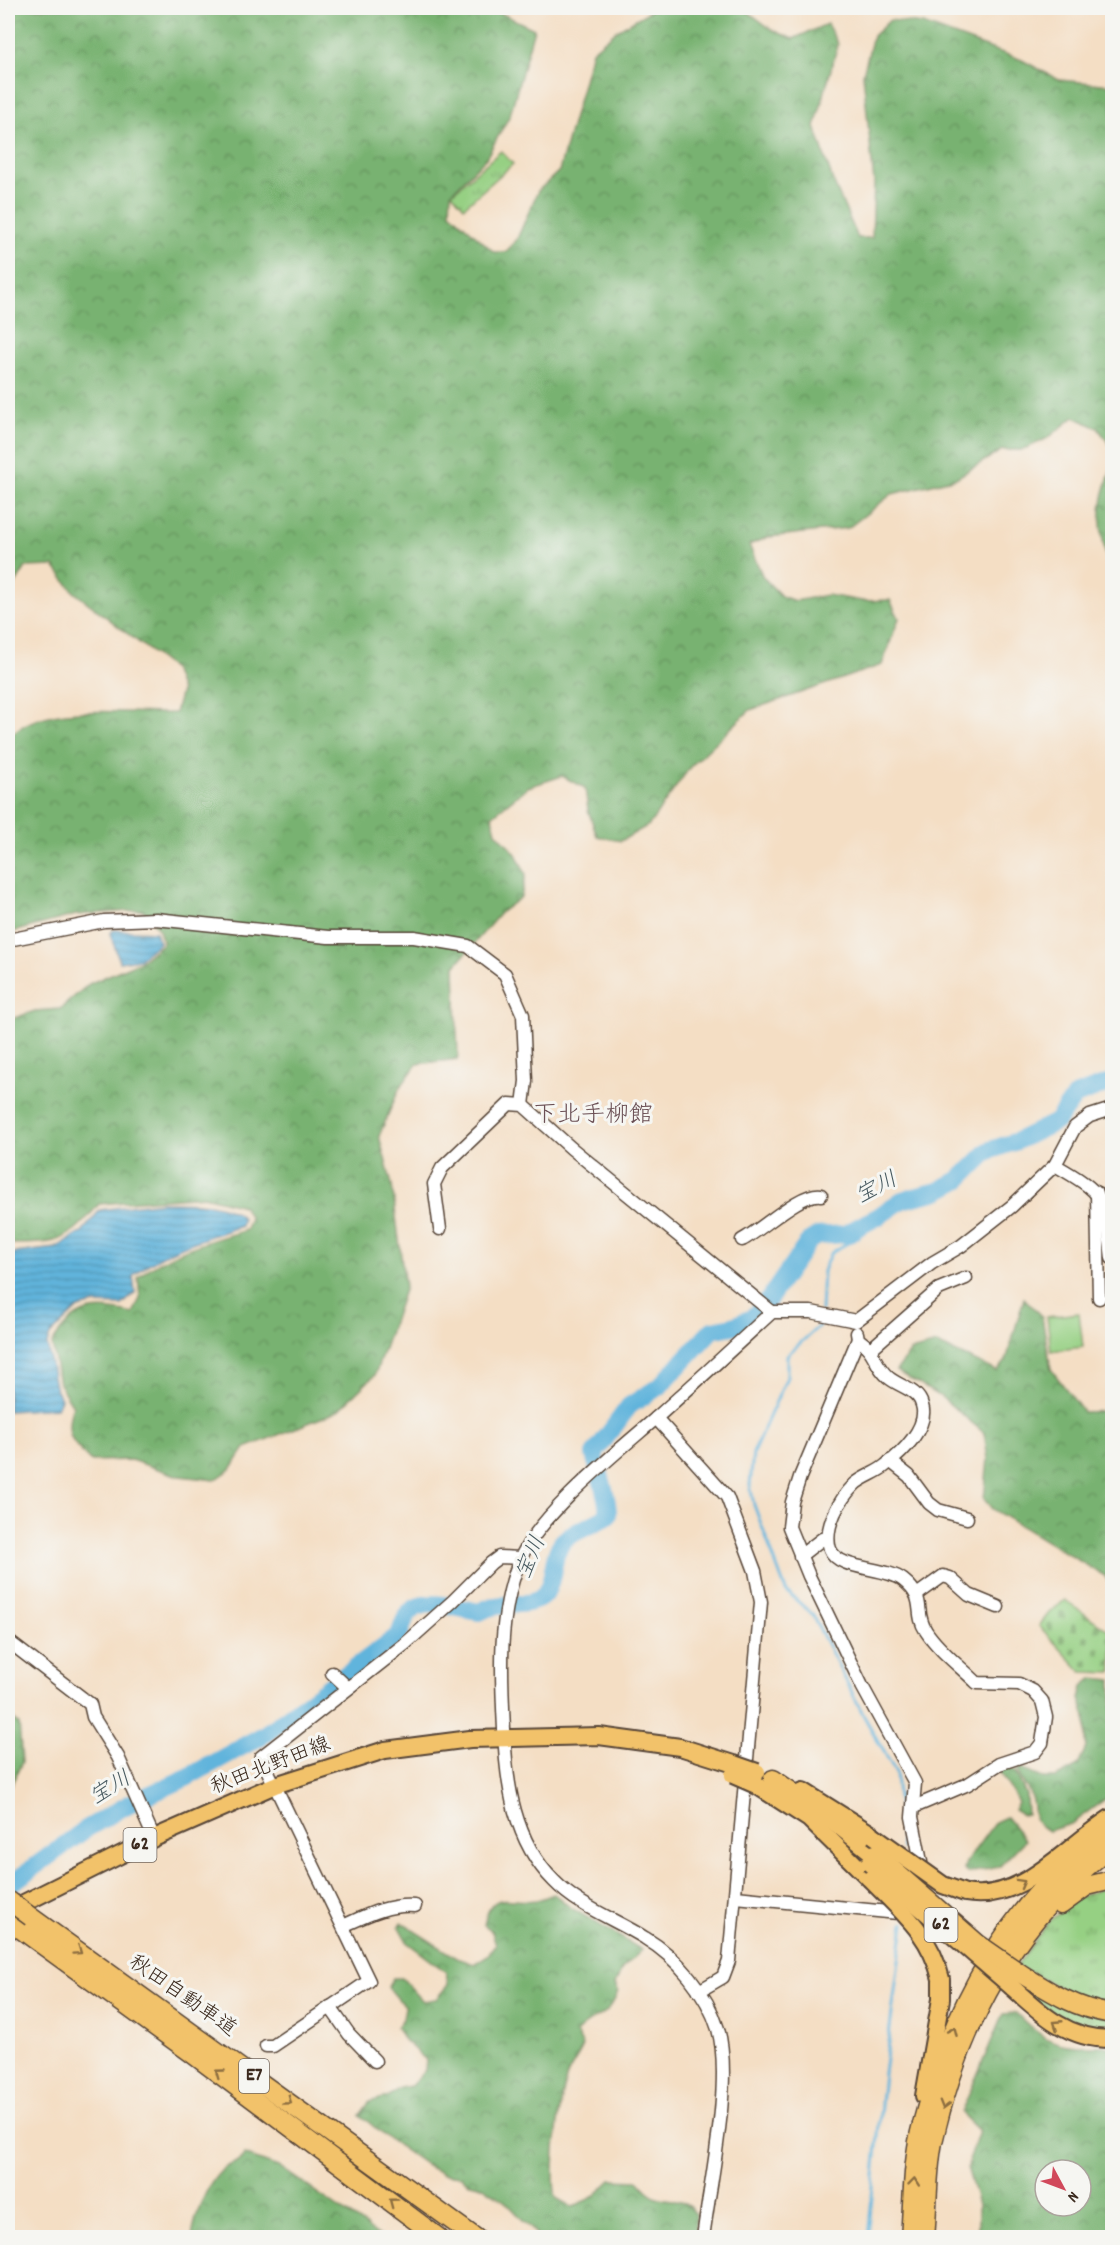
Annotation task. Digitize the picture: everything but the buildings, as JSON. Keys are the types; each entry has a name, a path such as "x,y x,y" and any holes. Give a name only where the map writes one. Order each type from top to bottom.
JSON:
{"highway":[{"path":"762,1779 833,1820 872,1865 978,1944 1016,1980 1089,2011 1113,2014"},
{"path":"910,2238 921,2127 945,2049 972,1990 997,1947 1028,1906 1054,1878 1113,1830"},
{"path":"925,2238 933,2143 947,2094 973,2020 1008,1955 1037,1917 1062,1890 1113,1847"},
{"path":"1008,1955 1056,1909 1087,1886 1113,1880"},
{"name":"秋田自動車道","path":"8,1900 15,1919 439,2238"},
{"name":"秋田自動車道","path":"15,1919 476,2238"}],"main road":[{"name":"秋田北野田線","path":"15,1919 154,1838 275,1785 385,1750 470,1738 570,1736 678,1755 734,1769 762,1779"},
{"name":"62","path":"762,1779 805,1791 944,1885 965,1893 991,1895 1006,1891 1032,1877 1113,1817"},
{"path":"872,1865 920,1930 935,1956 941,1979 941,1999 921,2127"},
{"path":"1016,1980 1039,2012 1070,2032 1097,2039 1113,2039"}],"street":[{"path":"8,940 104,921 156,919 328,937 414,937 468,946 505,974 523,1015 526,1081 523,1105"},
{"path":"440,1229 434,1184 442,1168 509,1104 523,1105 571,1148 767,1308 811,1312 856,1321 933,1263 961,1246 1012,1206 1055,1165 1075,1127 1090,1116 1113,1110"},
{"path":"1055,1165 1097,1192 1106,1207 1113,1258"},
{"path":"1097,1192 1099,1298"},
{"path":"742,1240 784,1211 815,1194 821,1195"},
{"path":"872,1348 939,1289 966,1278"},
{"path":"703,2238 722,2065 718,2029 699,1991 687,1974 658,1946 583,1903 557,1885 532,1855 520,1830 512,1802 504,1737 503,1624 509,1590 520,1558 537,1531 604,1463 656,1418 767,1308"},
{"path":"736,1897 918,1915 921,1863 914,1830 915,1783 862,1686 800,1556 789,1527 792,1502 858,1340 856,1321"},
{"path":"858,1340 872,1348 880,1368 888,1377 911,1391 922,1405 923,1417 919,1428 890,1461 857,1482 842,1499 827,1538 831,1552 843,1562 900,1577 918,1594 925,1629 977,1683 1019,1684 1026,1687 1042,1701 1046,1716 1042,1743 1035,1752 999,1764 968,1784 914,1807"},
{"path":"656,1418 727,1497 755,1571 761,1602 736,1897 726,1972 717,1982 699,1991"},
{"path":"890,1461 909,1476 929,1503 938,1510 967,1518"},
{"path":"800,1556 822,1539 827,1538"},
{"path":"266,2046 273,2046 369,1981 261,1757 440,1612 499,1557 520,1558"},
{"path":"918,1594 944,1576 950,1578 969,1595 998,1607"},
{"path":"8,1641 90,1704 93,1717 118,1757 154,1838"},
{"path":"332,1673 348,1688"},
{"path":"343,1926 380,1910 401,1905 415,1906"},
{"path":"330,2007 349,2034 375,2061"}],"green space":[{"path":"8,8 490,8 534,29 510,115 486,158 451,193 450,212 494,252 506,252 517,239 538,191 559,171 592,51 617,30 655,8 743,8 771,29 793,39 827,24 838,44 815,127 833,181 858,238 872,238 874,183 863,74 873,36 890,20 923,24 1022,60 1059,80 1112,85 1112,448 1098,428 1074,417 1048,438 1022,450 1002,450 956,478 892,494 848,528 768,537 749,545 763,577 781,596 795,601 827,595 862,601 890,600 899,618 882,665 750,710 690,767 649,825 621,841 597,836 588,810 585,788 562,776 528,787 492,816 496,832 516,854 526,874 521,897 501,912 455,966 458,1059 417,1064 399,1089 379,1136 392,1185 405,1287 375,1375 336,1412 245,1448 231,1469 215,1480 179,1476 131,1460 90,1461 74,1443 69,1431 73,1406 59,1384 52,1343 69,1322 86,1311 96,1309 133,1314 140,1298 138,1277 176,1254 246,1230 250,1218 243,1206 204,1196 99,1204 78,1227 60,1239 50,1242 8,1244 8,1020 35,1011 60,1009 89,984 141,961 163,943 159,930 143,910 76,915 8,933 8,738 23,726 63,713 175,713 181,691 173,669 74,592 54,566 26,567 8,596"},
{"path":"501,151 513,164 464,207 452,193"},
{"path":"1112,468 1112,575 1106,556 1101,508"},
{"path":"1024,1298 1042,1317 1051,1369 1083,1412 1112,1411 1112,1589 1105,1576 992,1509 984,1499 988,1459 984,1433 940,1396 896,1371 911,1351 937,1344 997,1371 1006,1361"},
{"path":"1079,1313 1083,1347 1051,1351 1047,1317"},
{"path":"1065,1600 1112,1633 1112,1673 1082,1672 1039,1626 1049,1613"},
{"path":"1093,1678 1112,1680 1112,1794 1071,1824 1048,1831 1041,1827 1035,1819 1030,1794 1021,1779 1018,1768 1043,1778 1056,1778 1078,1766 1086,1747 1086,1717 1080,1699 1083,1686"},
{"path":"8,1716 19,1724 22,1762 8,1792"},
{"path":"1003,1766 1015,1771 1026,1795 1027,1814 1022,1815 1014,1810 1018,1803 1000,1773 999,1769"},
{"path":"1006,1817 1025,1840 999,1867 968,1873 964,1869 966,1862 995,1822"},
{"path":"1112,1885 1112,2008 1088,2003 1017,1966 1049,1921 1079,1897"},
{"path":"554,1894 571,1908 642,1950 621,1970 615,1984 618,1991 610,2007 576,2033 583,2046 567,2075 561,2106 554,2171 556,2198 572,2207 593,2197 611,2180 638,2181 654,2196 680,2201 689,2207 696,2214 696,2237 539,2237 507,2203 482,2186 467,2182 461,2176 443,2174 429,2167 386,2137 360,2115 370,2102 387,2097 400,2088 411,2086 425,2070 426,2060 404,2040 397,2027 403,2019 405,2007 388,1987 393,1978 402,1978 423,2001 436,1999 448,1985 446,1972 408,1943 399,1927 402,1923 457,1958 474,1964 488,1955 496,1944 492,1932 484,1925 487,1913 497,1901 536,1900"},
{"path":"1018,1981 1112,2019 1112,2034 1085,2029 1061,2018 1016,1986"},
{"path":"1016,2013 1049,2040 1070,2045 1112,2046 1112,2237 978,2237 978,2205 967,2167 979,2131 961,2113 1003,2014"},
{"path":"244,2155 281,2168 381,2237 192,2237 198,2211 210,2185 224,2168 239,2161"}],"water":[{"path":"114,930 156,932 159,943 139,959 120,962 110,933"},
{"path":"162,1202 205,1204 226,1208 243,1218 241,1226 184,1246 144,1267 133,1276 135,1293 122,1305 95,1304 78,1308 50,1335 47,1344 55,1387 61,1399 57,1408 8,1411 8,1254 56,1248 82,1232 100,1210"}],"waterway":[{"name":"宝川","path":"8,1886 86,1829 129,1804 188,1777 265,1734 399,1635 409,1613 416,1608 433,1604 480,1612 495,1606 529,1603 542,1597 549,1585 556,1555 563,1541 608,1516 605,1493 594,1454 629,1406 660,1386 712,1330 733,1326 752,1318 769,1299 809,1241 817,1236 845,1234 879,1216 902,1200 938,1191 960,1179 988,1151 1017,1141 1056,1122 1075,1096 1112,1082"},
{"path":"821,1310 823,1271 830,1254 861,1234 868,1222"},
{"path":"821,1317 819,1326 787,1355 787,1377 753,1453 750,1485 754,1505 786,1591 812,1614 896,1773 902,1848"},
{"path":"868,2238 884,2073 904,1923"}],"district":[{"name":"下北手柳館","path":"593,1116"}]}
